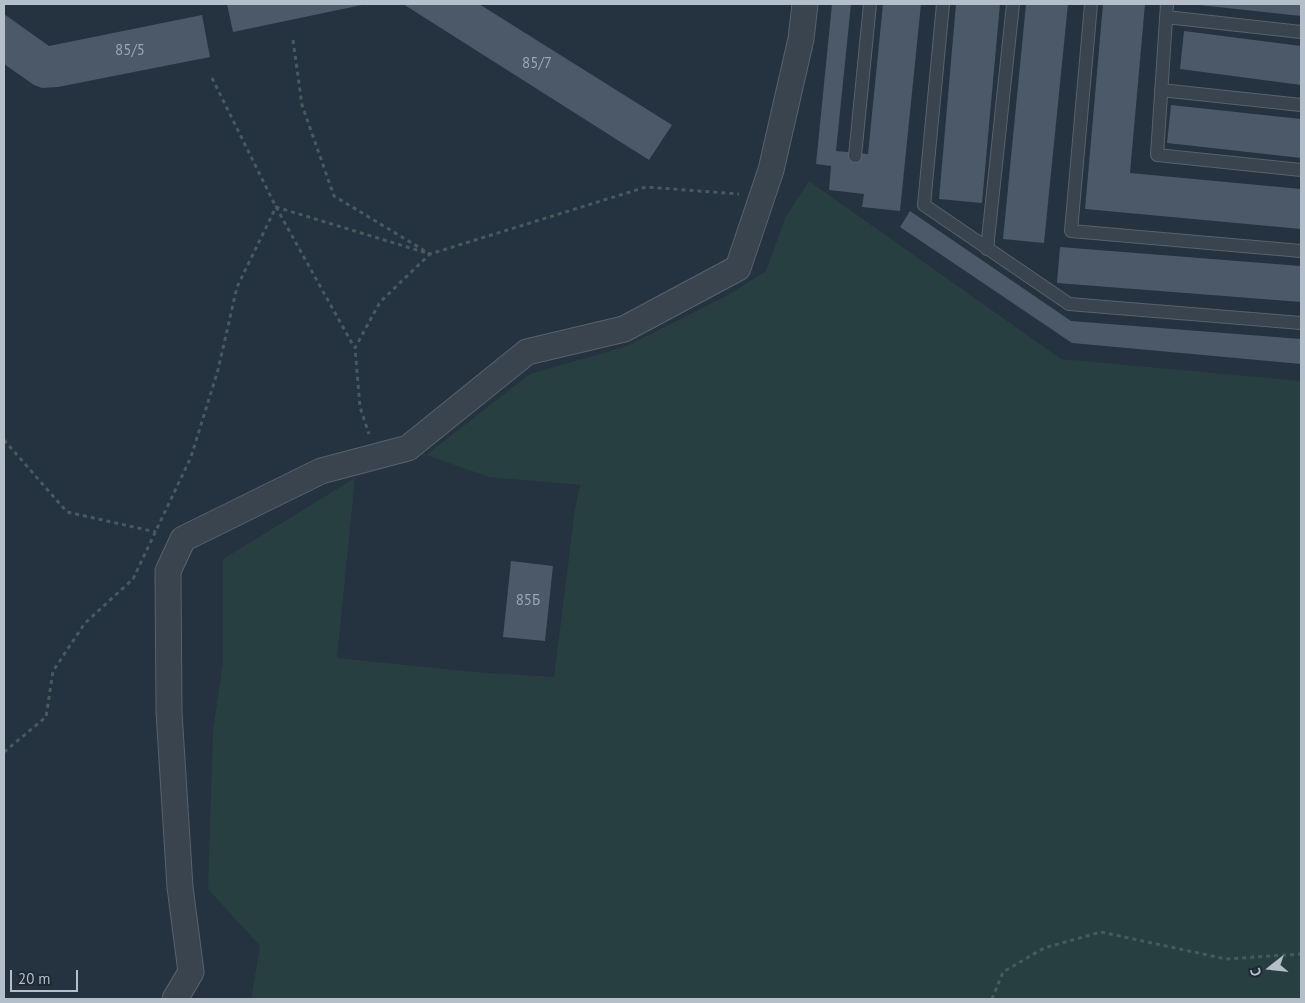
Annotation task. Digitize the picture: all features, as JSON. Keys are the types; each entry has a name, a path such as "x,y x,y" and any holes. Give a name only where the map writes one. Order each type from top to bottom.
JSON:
{"street":[{"path":"175,999 191,972 180,887 169,712 168,571 183,538 321,471 408,448 527,352 624,329 738,268 772,170 797,57 805,4"}],"lane":[{"path":"855,156 870,4"},
{"path":"943,4 924,206 1069,304 1301,323"},
{"path":"987,249 1013,4"},
{"path":"1091,4 1071,232 1301,251"},
{"path":"1301,32 1167,10 1157,156 1301,170"},
{"path":"1161,90 1301,105"}],"path":[{"path":"293,40 302,105 334,196 430,254"},
{"path":"212,78 276,207 354,348 360,407 376,456"},
{"path":"354,348 380,302 430,254 646,187 763,195"},
{"path":"276,207 430,254"},
{"path":"4,752 46,717 53,671 85,623 133,579 191,457 218,370 237,287 276,207"},
{"path":"4,440 67,512 183,538"},
{"path":"992,999 1003,972 1044,948 1101,932 1226,959 1301,954"}],"green space":[{"path":"809,181 1061,359 1301,381 1301,999 251,999 260,946 208,889 213,731 223,662 223,559 355,478 337,658 475,672 554,677 575,509 580,485 489,477 426,455 530,374 627,346 726,296 766,271 785,218"}],"building":[{"path":"227,4 362,4 362,5 233,32"},
{"path":"403,4 479,4 672,125 649,160"},
{"path":"832,4 851,4 836,151 868,154 883,4 921,4 900,211 862,207 864,194 829,190 831,166 816,164"},
{"path":"956,4 1000,4 982,203 939,199"},
{"path":"1026,4 1068,4 1044,243 1003,239"},
{"path":"1103,4 1145,4 1130,173 1301,189 1301,229 1085,209"},
{"path":"1301,4 1301,16 1199,5"},
{"path":"4,14 49,46 202,15 210,57 58,87 42,88 34,85 4,64"},
{"path":"1184,31 1301,46 1301,85 1180,69"},
{"path":"1171,105 1301,119 1301,158 1167,143"},
{"path":"910,211 1071,321 1301,339 1301,364 1072,343 900,227"},
{"path":"1060,247 1301,266 1301,302 1057,283"},
{"path":"511,561 553,566 545,641 503,637"}]}
